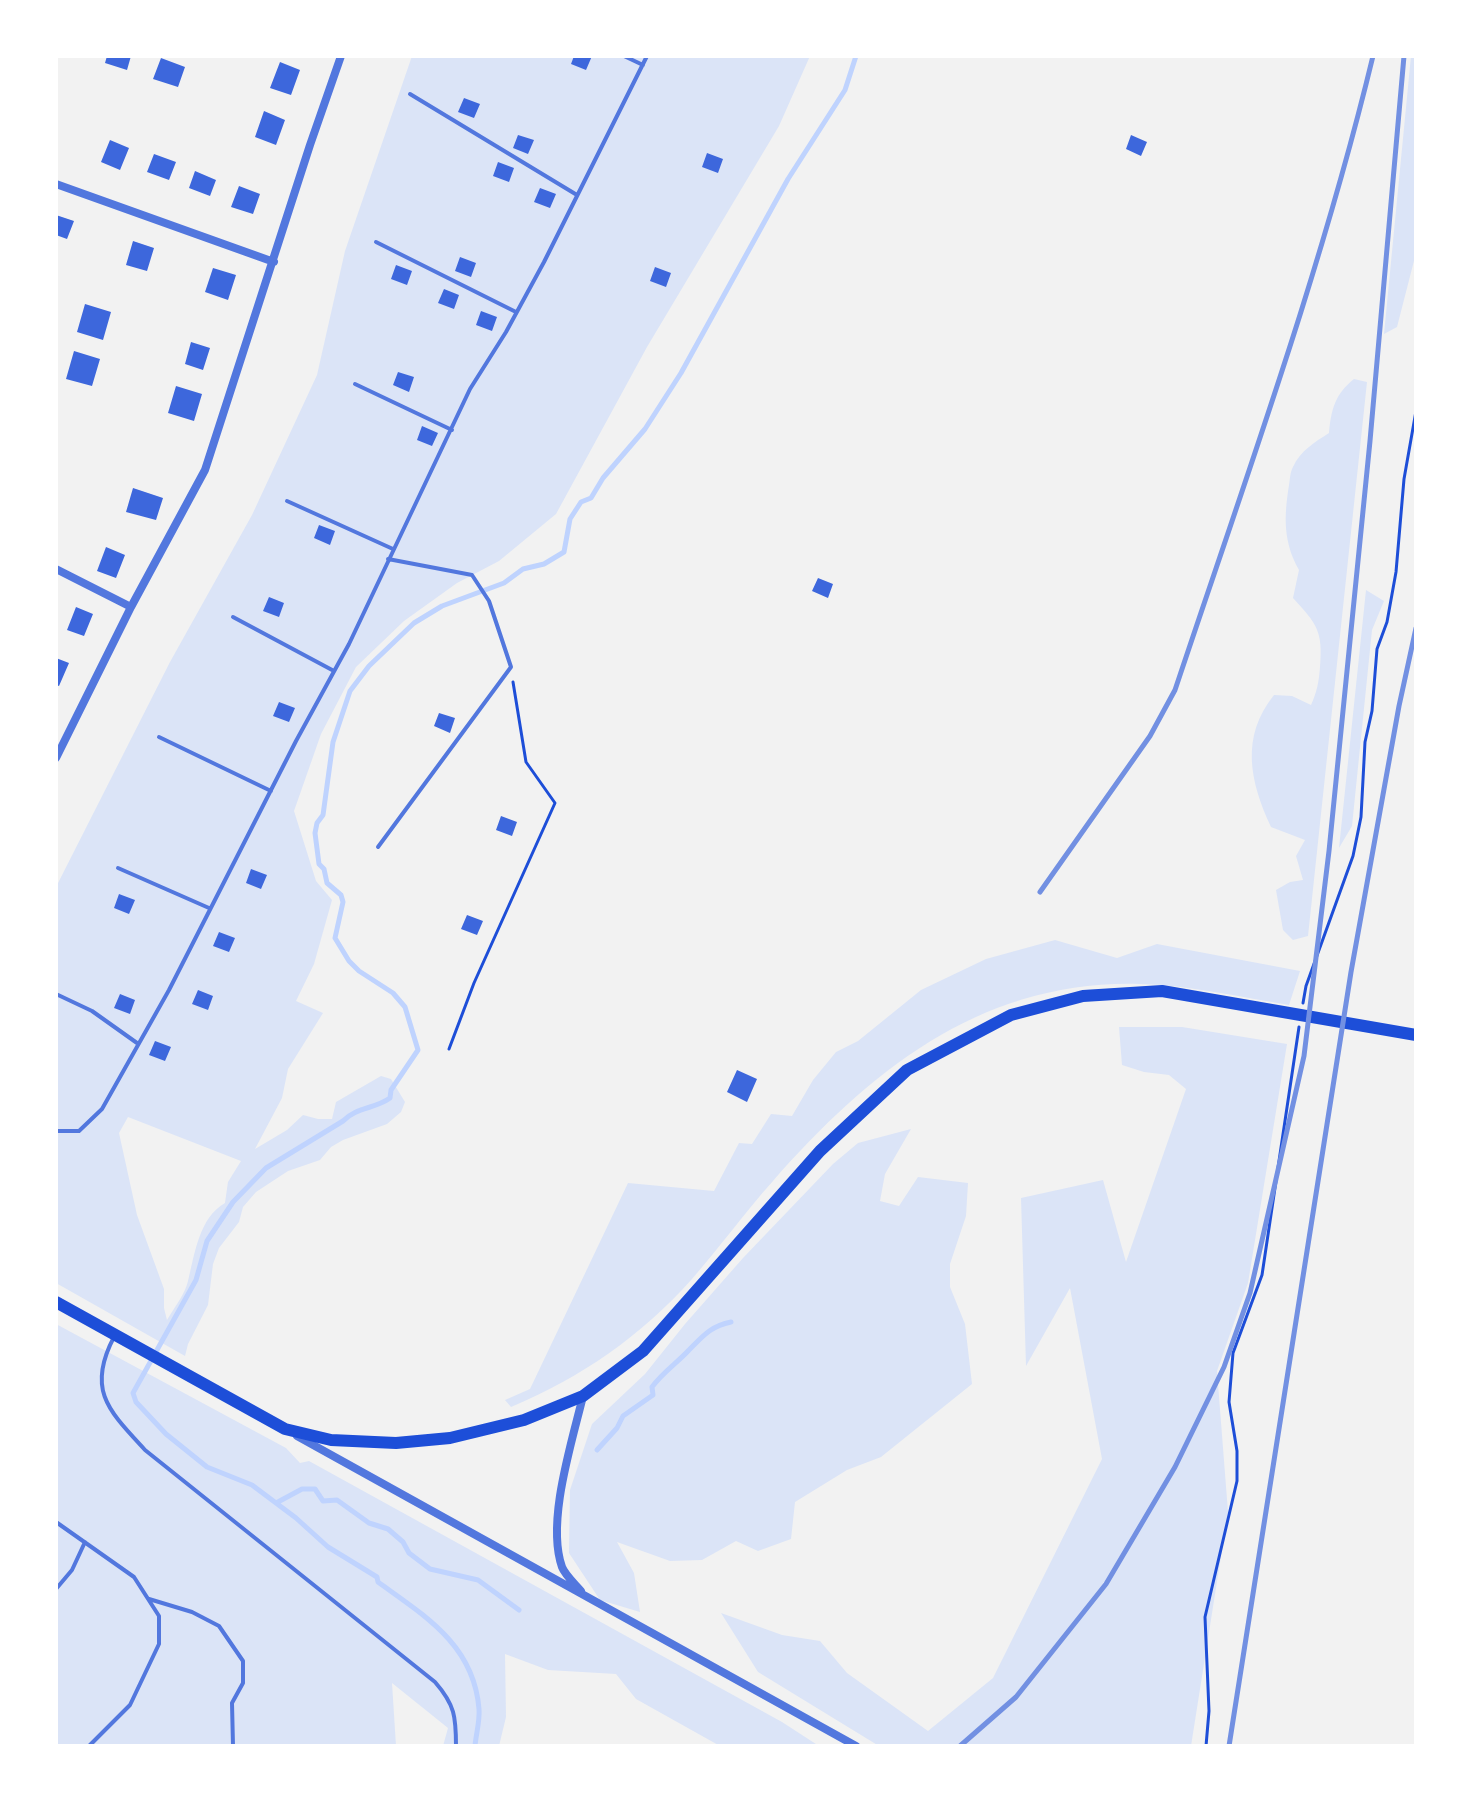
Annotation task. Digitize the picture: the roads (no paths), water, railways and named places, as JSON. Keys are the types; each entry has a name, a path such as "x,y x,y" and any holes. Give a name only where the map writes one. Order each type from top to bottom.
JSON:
{"main road":[{"path":"56,1302 285,1429 344,1441 396,1443 450,1438 524,1420 583,1396 643,1351 820,1151 907,1070 1011,1015 1083,996 1162,991 1416,1035"}],"street":[{"path":"56,758 131,607 205,470 341,56"},
{"path":"56,184 274,262"},
{"path":"56,569 131,607"},
{"path":"583,1396 564,1477 558,1543 562,1569 584,1595"},
{"path":"285,1429 856,1746"}],"lane":[{"path":"624,56 643,65"},
{"path":"56,1131 79,1131 102,1109 123,1076 137,1043 169,990 334,671 470,389 516,312 647,56"},
{"path":"410,94 577,195"},
{"path":"376,242 516,312"},
{"path":"355,384 452,430"},
{"path":"287,501 393,549"},
{"path":"378,847 511,667 489,601 472,575 388,559"},
{"path":"233,617 334,671"},
{"path":"159,737 271,791"},
{"path":"118,868 209,908"},
{"path":"56,994 92,1011 137,1043"},
{"path":"120,1338 102,1359 102,1390 110,1410 125,1429 145,1450 435,1682 449,1698 456,1719 456,1746"},
{"path":"56,1522 134,1577 159,1616 159,1644 130,1705 89,1746"},
{"path":"56,1589 72,1570 85,1542"},
{"path":"148,1599 192,1612 219,1626 243,1661 243,1683 232,1703 233,1746"}],"waterway":[{"path":"475,1746 479,1714 475,1687 468,1667 444,1634 378,1582 377,1577 328,1547 252,1485 207,1467 166,1434 136,1402 133,1393 196,1280 207,1241 233,1202 266,1168 354,1113 390,1098 391,1090 418,1050 405,1007 393,993 359,971 335,938 343,902 341,895 327,883 324,869 319,864 315,833 323,815 333,742 350,691 369,666 414,623 442,606 504,583 523,569 544,564 564,552 570,519 581,502 591,498 603,478 645,429 681,373 788,179 845,90 856,56"},
{"path":"597,1450 617,1428 623,1416 653,1395 652,1387 656,1382 699,1340 713,1329 731,1322"},
{"path":"276,1503 302,1489 315,1489 323,1501 337,1500 369,1523 388,1529 403,1542 409,1553 430,1569 478,1580 519,1610"}],"railway":[{"path":"1040,892 1150,736 1175,690 1306,296 1373,56"},
{"path":"960,1746 1016,1697 1106,1584 1175,1467 1224,1367 1250,1293 1304,1056 1329,851 1404,56"},
{"path":"1229,1746 1351,972 1416,628"}]}
